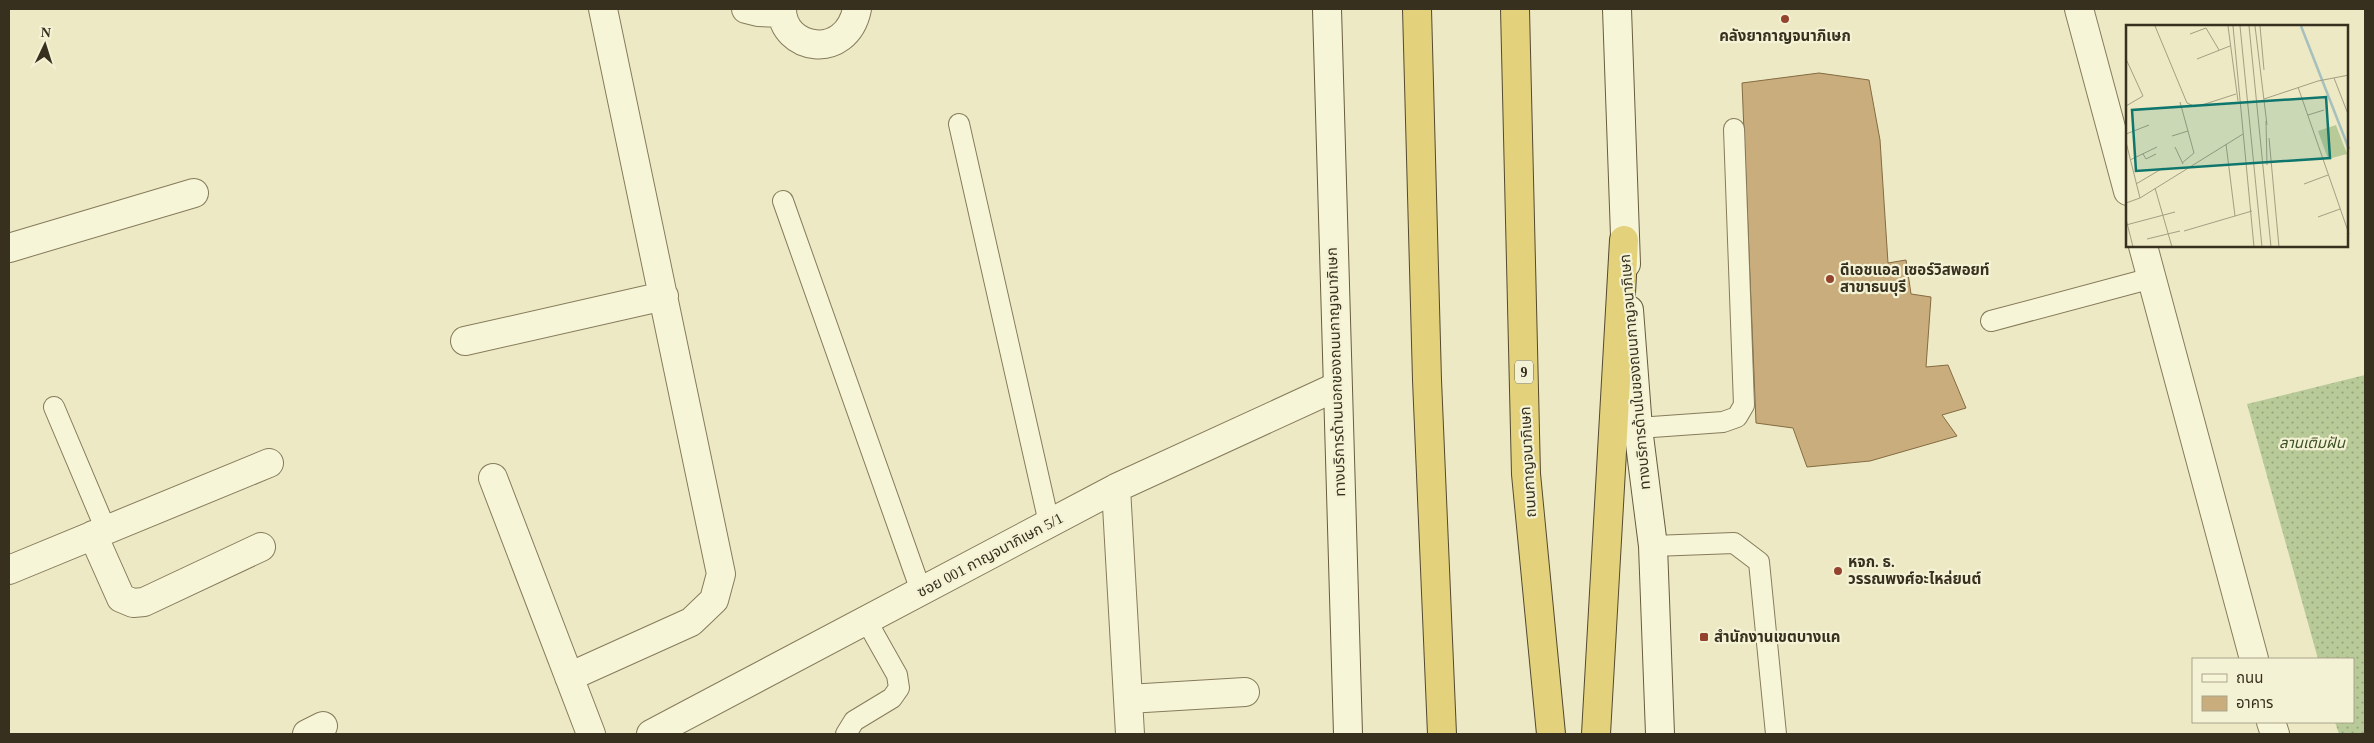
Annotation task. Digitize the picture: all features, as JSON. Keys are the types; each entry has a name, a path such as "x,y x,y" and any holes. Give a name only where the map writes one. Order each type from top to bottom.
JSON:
{"highway":[{"path":"1417,9 1427,380 1442,734"},
{"name":"ถนนกาญจนาภิเษก","path":"1515,9 1526,474 1551,734"},
{"path":"1596,734 1624,240"}],"street":[{"path":"569,677 691,622 714,600 721,574 603,9"},
{"path":"746,9 758,12 782,11 787,26 795,36 810,44 822,45 840,39 850,30 857,9"},
{"path":"1308,9 1328,95"},
{"name":"ทางบริการด้านนอกของถนนกาญจนาภิเษก","path":"1326,9 1348,734"},
{"name":"ทางบริการด้านในของถนนกาญจนาภิเษก","path":"1617,9 1624,240 1638,428 1653,546 1660,734"},
{"path":"2079,9 2126,184"},
{"path":"9,248 194,193"},
{"path":"2144,248 2254,658"},
{"path":"465,341 664,296"},
{"name":"ซอย 001 กาญจนาภิเษก 5/1","path":"651,734 1116,488 1336,387"},
{"path":"9,570 269,463"},
{"path":"493,478 591,734"},
{"path":"1116,488 1130,734"},
{"path":"99,533 121,598 133,603 144,602 260,547"},
{"path":"1128,699 1245,692"}],"lane":[{"path":"960,124 1049,523"},
{"path":"1638,428 1724,422 1737,417 1744,405 1734,129"},
{"path":"783,201 921,591"},
{"path":"1991,321 2152,278"},
{"path":"54,407 99,533"},
{"path":"1653,546 1734,543 1759,562 1776,734"},
{"path":"846,734 854,721 892,698 900,688 898,675 866,620"}],"green space":[{"name":"ลานเติมฝัน","path":"2365,375 2365,734 2339,734 2335,723 2354,723 2354,658 2318,658 2247,404"}],"building":[{"name":"ดีเอชแอล เซอร์วิสพอยท์ สาขาธนบุรี","path":"1819,73 1869,80 1880,140 1888,263 1906,260 1911,294 1931,297 1926,367 1948,365 1966,408 1942,415 1957,436 1870,461 1807,467 1793,428 1756,423 1742,83"}],"place":[{"name":"คลังยากาญจนาภิเษก","path":"1785,19"},
{"name":"ดีเอชแอล เซอร์วิสพอยท์ สาขาธนบุรี","path":"1830,279"},
{"name":"หจก. ธ. วรรณพงศ์อะไหล่ยนต์","path":"1838,571"},
{"name":"สำนักงานเขตบางแค","path":"1704,637"}]}
